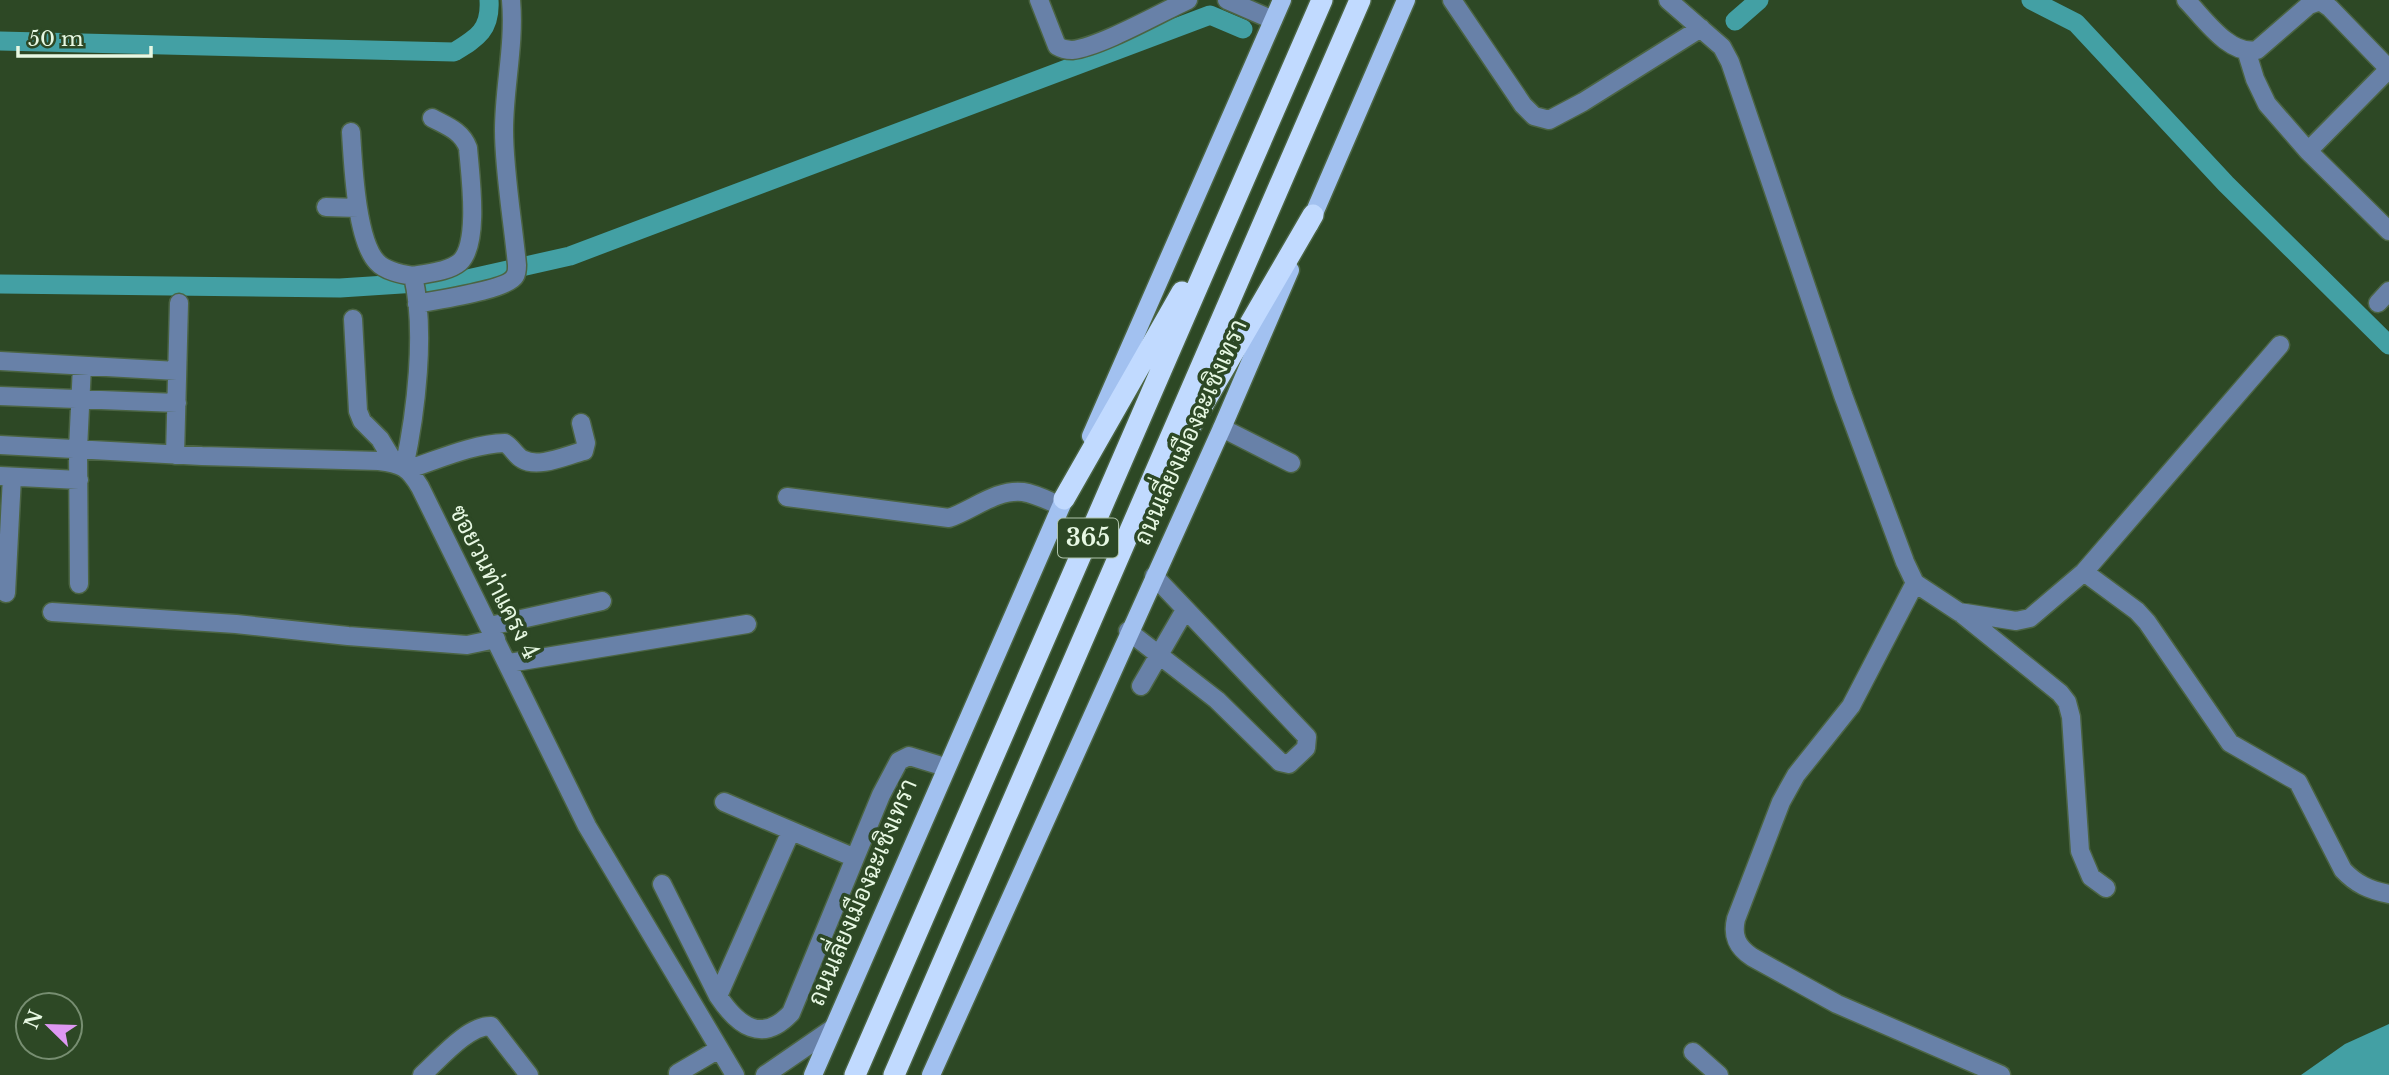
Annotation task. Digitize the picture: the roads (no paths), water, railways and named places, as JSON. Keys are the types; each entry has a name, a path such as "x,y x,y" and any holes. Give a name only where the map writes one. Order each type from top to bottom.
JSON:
{"highway":[{"name":"ถนนเลี่ยงเมืองฉะเชิงเทรา","path":"855,1075 1322,0"},
{"name":"ถนนเลี่ยงเมืองฉะเชิงเทรา","path":"894,1075 1360,0"},
{"path":"1062,503 1236,198"},
{"path":"1131,529 1313,215"}],"main road":[{"name":"ถนนเลี่ยงเมืองฉะเชิงเทรา","path":"813,1075 945,767 1282,0"},
{"name":"ถนนเลี่ยงเมืองฉะเชิงเทรา","path":"931,1074 1128,631 1222,428 1406,0"}],"street":[{"path":"417,304 494,288 515,277 517,265 504,130 511,0"},
{"path":"1039,0 1057,46 1071,50 1106,38 1188,0"},
{"path":"1227,0 1273,20"},
{"path":"1452,0 1523,105 1534,116 1549,120 1583,102 1700,28"},
{"path":"1668,0 1722,47 1730,62 1843,395 1915,583 1959,612 2051,684 2067,702 2071,717 2080,852 2091,877 2106,888"},
{"path":"2186,0 2228,43 2237,50 2247,52 2257,50 2309,5 2320,1 2389,69 2308,151"},
{"path":"2247,52 2255,79 2267,104 2308,151 2389,231"},
{"path":"351,132 358,208 372,254 376,262 384,267 413,276 445,270 459,262 468,247 473,229 468,148 465,138 457,130 432,118"},
{"path":"326,207 358,208"},
{"path":"403,467 410,440 419,326 413,276"},
{"path":"175,454 179,303"},
{"name":"ซอยวนท่าแครง 4","path":"353,319 358,411 362,421 420,487 587,826 735,1075"},
{"path":"1959,612 2023,620 2039,612 2084,572 2280,345"},
{"path":"0,360 177,371"},
{"path":"79,584 78,449 82,366"},
{"path":"0,396 177,403"},
{"path":"0,445 403,467 469,448 505,443 519,457 528,462 539,462 584,451 586,443 581,423"},
{"path":"1222,428 1291,463"},
{"path":"6,593 6,476 79,480"},
{"path":"788,497 949,518 968,512 988,499 1005,493 1030,494 1062,503"},
{"path":"2084,572 2137,611 2147,622 2237,750 2298,782 2343,870 2353,881 2374,891 2389,894"},
{"path":"1128,631 1217,700 1280,762 1289,764 1306,748 1307,737 1154,576"},
{"path":"1915,583 1860,692 1796,775 1781,802 1736,919 1734,937 1744,952 1837,1004 2001,1075"},
{"path":"52,612 236,624 467,645 493,633 602,601"},
{"path":"1141,686 1185,610"},
{"path":"509,663 747,624"},
{"path":"662,884 728,1012 738,1021 768,1030 780,1025 791,1013 881,794 899,761 909,756 945,767"},
{"path":"723,802 855,858"},
{"path":"718,996 791,831"},
{"path":"422,1075 464,1037 481,1026 491,1026 529,1075"},
{"path":"765,1075 832,1029"},
{"path":"678,1073 719,1049"},
{"path":"1693,1052 1719,1075"}],"water":[{"path":"2389,1024 2389,1075 2301,1075 2345,1044"}],"waterway":[{"path":"0,41 454,52 481,32 488,19 489,0"},
{"path":"1735,21 1759,0"},
{"path":"2031,0 2076,23 2226,184 2389,345"},
{"path":"0,284 340,288 463,280 570,256 1210,15 1243,29"}]}
